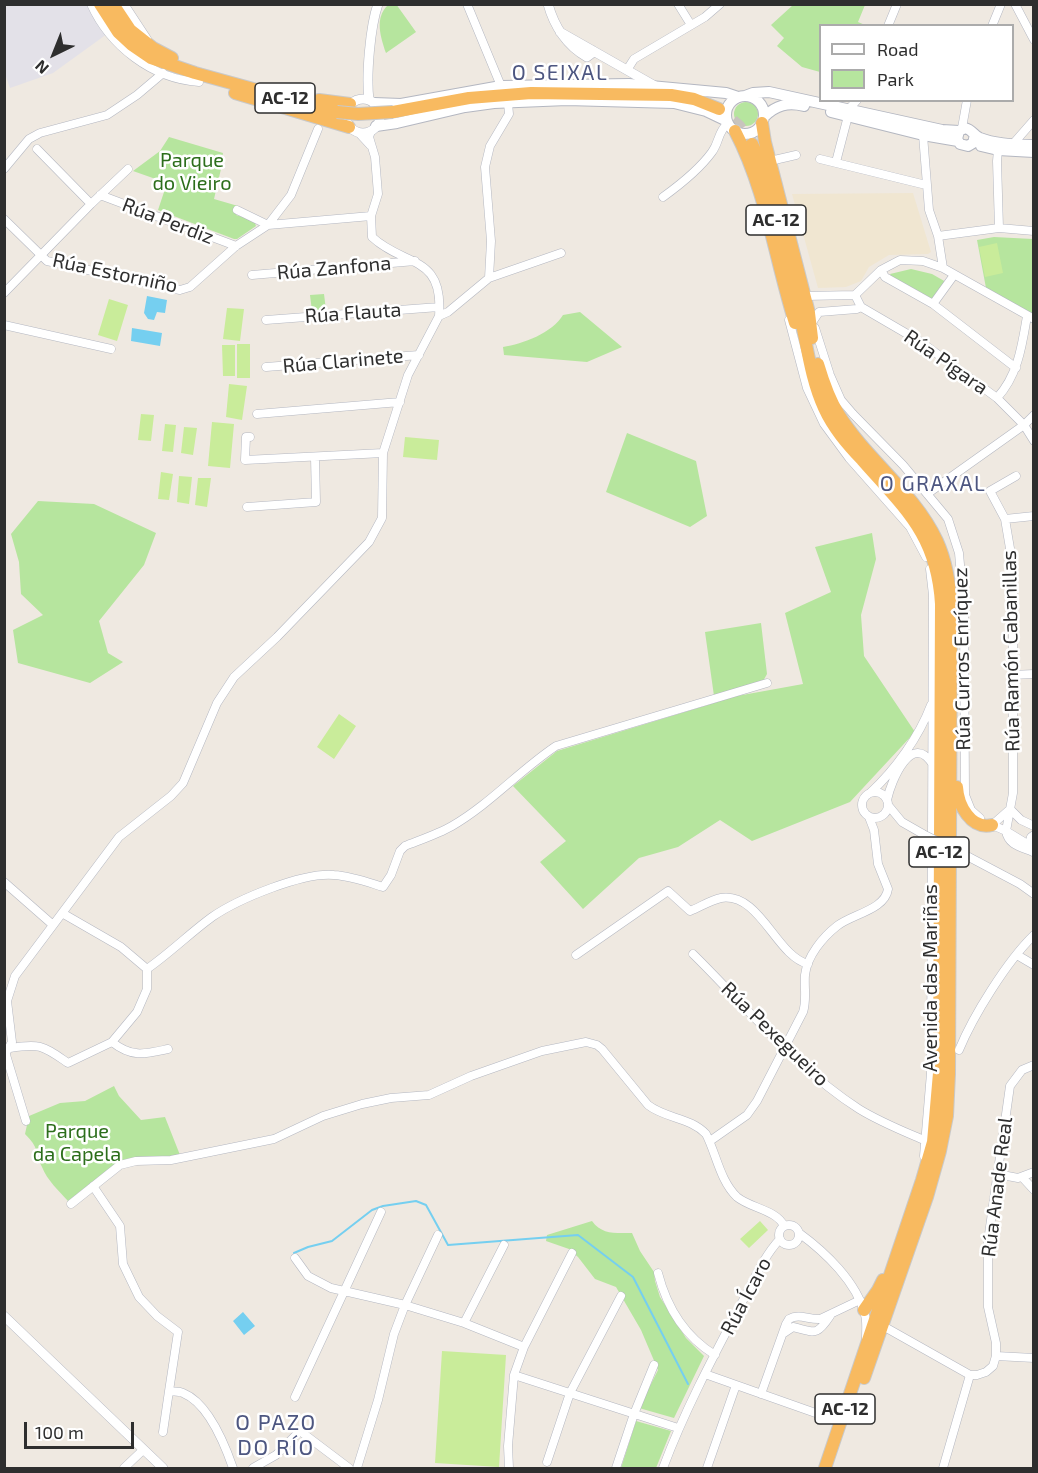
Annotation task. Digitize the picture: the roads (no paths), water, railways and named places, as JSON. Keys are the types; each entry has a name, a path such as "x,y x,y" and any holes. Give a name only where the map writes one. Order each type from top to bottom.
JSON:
{"highway":[{"name":"AC-12","path":"100,4 118,32 151,58 337,112 358,114 393,112 469,98 531,93 671,95 694,99 718,109"},
{"name":"AC-12","path":"113,4 129,29 156,55 180,68"},
{"path":"129,29 153,48 170,57 315,99 354,102"},
{"path":"132,45 144,57 163,68 354,130"},
{"path":"763,120 796,296"},
{"path":"730,125 746,152 796,296 811,317 812,340"},
{"name":"Avenida das Mariñas","path":"752,144 765,177 796,296 815,384 825,410 845,442 900,503 920,530 935,563 939,584 941,676 938,1093 933,1142 825,1468"},
{"name":"Avenida das Mariñas","path":"796,296 812,340 824,386 838,414 921,514 942,553 950,590 947,1116 927,1197 832,1468"},
{"path":"951,687 956,718 958,801 972,820 983,826 992,825"},
{"path":"940,1151 947,1138 950,1123 959,1050"},
{"path":"862,1305 881,1285 901,1228 914,1204"}],"main road":[{"path":"372,102 401,104 501,86 629,84 742,96 759,102 762,107 763,120"},
{"path":"730,125 727,106 742,96 769,93 852,109 959,134 966,146 974,139 1034,145"},
{"path":"374,128 465,107 508,103 602,100 674,103 706,111 741,133 753,132 773,109 786,104 852,109 923,135 959,134 970,129 974,139 998,150 1034,152"},
{"path":"923,135 928,131 942,130"}],"street":[{"path":"91,4 110,35 130,54 163,73 187,81 199,81"},
{"path":"124,4 153,48"},
{"path":"26,1121 7,1053 12,1033 7,1001 15,976 119,837 171,796 183,783 217,703 234,677 277,637 369,542 382,518 383,453 408,375 439,316 440,307 432,275 416,261 381,246 372,237 371,216 378,194 377,171 369,137 380,117 372,102 368,85 373,29 378,4"},
{"path":"467,4 501,86"},
{"path":"548,4 554,23 560,32 582,54 587,57 592,50 655,86"},
{"path":"678,4 691,25"},
{"path":"627,70 634,59 705,17 720,4"},
{"path":"889,24 897,4"},
{"path":"1015,4 1034,40"},
{"path":"993,24 1001,5"},
{"path":"4,169 29,139 40,133 107,115 137,95 163,73"},
{"path":"368,85 346,113 354,130 371,146"},
{"path":"354,102 372,102"},
{"path":"959,134 967,102"},
{"path":"489,278 491,241 485,167 490,146 509,114 508,103"},
{"path":"836,162 852,109"},
{"path":"1013,144 1034,120"},
{"path":"663,197 686,181 713,151 721,130 730,125"},
{"path":"354,130 374,128"},
{"path":"236,246 268,225 291,195 318,129"},
{"path":"923,135 929,210 938,236 943,267"},
{"path":"37,149 91,204"},
{"path":"998,150 996,161 999,228"},
{"path":"770,160 796,155"},
{"path":"820,159 926,185"},
{"path":"4,293 128,169"},
{"name":"Rúa Perdiz","path":"100,195 236,246"},
{"path":"237,210 268,225 371,216"},
{"path":"4,219 42,255"},
{"path":"938,236 999,228 1034,231"},
{"name":"Rúa Estorniño","path":"42,255 47,261 180,290 189,287 236,246"},
{"path":"439,316 448,312 489,278 561,254"},
{"path":"914,1204 926,1141 931,1073 933,594 925,554 910,527 849,458 824,424 807,388 790,326 796,296 855,295 881,270 900,260 923,261 943,267 1030,318 1016,368 1008,385 997,398"},
{"name":"Rúa Zanfona","path":"252,275 416,261"},
{"path":"881,270 885,277 933,304 1016,368"},
{"path":"933,304 954,274"},
{"path":"811,317 819,312 861,307 855,295"},
{"name":"Rúa Flauta","path":"266,320 440,307"},
{"name":"Rúa Pígara","path":"861,307 921,342 997,398 1024,425 1034,441"},
{"name":"Rúa Curros Enríquez","path":"811,317 830,375 841,400 903,465 948,519 959,553 964,611 965,795 967,803 976,816 1006,831 1012,843 1032,849"},
{"path":"5,328 111,349"},
{"name":"Rúa Clarinete","path":"266,367 419,355"},
{"path":"257,414 400,402"},
{"path":"927,494 1024,425 1034,415"},
{"path":"250,437 246,437 245,460 383,453"},
{"path":"248,507 316,501 315,456"},
{"name":"Rúa Ramón Cabanillas","path":"1006,831 1013,793 1012,566 1005,519 990,491 1016,476"},
{"path":"1005,519 1034,516"},
{"path":"1012,675 1034,674"},
{"path":"147,969 214,916 255,895 300,878 332,875 383,887 392,875 400,851 405,846 452,826 476,810 534,761 556,746 767,683"},
{"path":"710,1141 747,1115 757,1101 805,1006 805,973 816,947 839,924 880,903 885,898 888,889 878,864 869,817 864,812 862,804 864,797 870,793 918,734 931,705 933,686"},
{"path":"874,837 888,803 894,778 909,756 916,753 923,755 933,765"},
{"path":"870,793 882,794 896,816 908,826"},
{"path":"992,825 1005,816 1010,809 1021,820 1034,826"},
{"path":"869,817 881,817 908,826 1020,884 1034,894"},
{"path":"1032,849 1031,837 1034,835"},
{"path":"4,882 53,925"},
{"path":"1020,884 1034,888"},
{"path":"576,955 668,891 690,910 722,898 738,900 750,907 798,960 808,964"},
{"path":"7,1053 32,1044 45,1047 68,1063 112,1042 137,1012 147,989 147,969 122,947 62,913"},
{"path":"959,1050 985,1002 1017,955 1034,935"},
{"name":"Rúa Pexegueiro","path":"693,954 784,1048 810,1071 858,1108 926,1141"},
{"path":"1017,955 1034,964"},
{"path":"112,1042 130,1053 148,1054 168,1049"},
{"path":"71,1204 120,1165 136,1161 171,1160 274,1139 341,1110 391,1098 429,1095 528,1054 586,1042 602,1049 648,1105 662,1114 694,1124 706,1134 724,1177 736,1196 778,1218 784,1227"},
{"name":"Rúa Anade Real","path":"996,1356 996,1343 988,1307 990,1220 1010,1086 1022,1070 1034,1065"},
{"path":"997,1174 1018,1178 1034,1172"},
{"path":"1022,1177 1034,1190"},
{"path":"93,1186 120,1226 123,1264 139,1297 157,1316 178,1332 163,1432"},
{"path":"295,1397 381,1212"},
{"path":"811,1243 787,1244 780,1239 779,1233 784,1227 793,1226 799,1233 811,1243 844,1276 862,1305 866,1317 865,1348"},
{"path":"796,1242 799,1233"},
{"path":"357,1468 378,1400 394,1334 438,1235"},
{"name":"Rúa Ícaro","path":"663,1468 678,1428 705,1374 767,1256 780,1239"},
{"path":"464,1323 504,1245"},
{"path":"509,1468 508,1446 514,1375 524,1347 572,1253"},
{"path":"295,1258 308,1276 318,1282 345,1292 405,1305 464,1323 524,1347"},
{"name":"Rúa Ícaro","path":"658,1273 664,1295 684,1330 715,1355"},
{"path":"547,1462 570,1393 621,1296"},
{"path":"761,1394 786,1324 794,1316 814,1320 862,1305"},
{"path":"783,1334 793,1327 817,1332 831,1315"},
{"path":"4,1316 163,1468"},
{"path":"883,1326 970,1375 987,1372 993,1366 996,1356 1034,1358"},
{"path":"616,1468 634,1414 654,1365"},
{"path":"705,1374 841,1422"},
{"path":"514,1375 678,1428"},
{"path":"944,1468 970,1375"},
{"path":"707,1468 736,1385"},
{"path":"169,1391 183,1393 203,1408 233,1468"},
{"path":"253,1468 276,1455 300,1431 350,1468"},
{"path":"124,1468 143,1450"}],"water":[{"path":"147,296 167,300 165,313 157,312 154,320 148,319 144,313"},
{"path":"132,328 162,333 160,346 131,341"},
{"path":"243,1312 255,1326 244,1335 233,1321"}],"waterway":[{"path":"294,1253 332,1241 372,1210 416,1201 426,1205 448,1245 578,1235 633,1277 688,1384"}],"tunnel":[{"path":"719,109 739,126 752,144"}],"district":[{"name":"O SEIXAL","path":"560,73"},
{"name":"O GRAXAL","path":"933,484"},
{"name":"O PAZO DO RÍO","path":"276,1436"}],"park label":[{"name":"Parque do Vieiro","path":"192,172"},
{"name":"Parque da Capela","path":"77,1142"}]}
